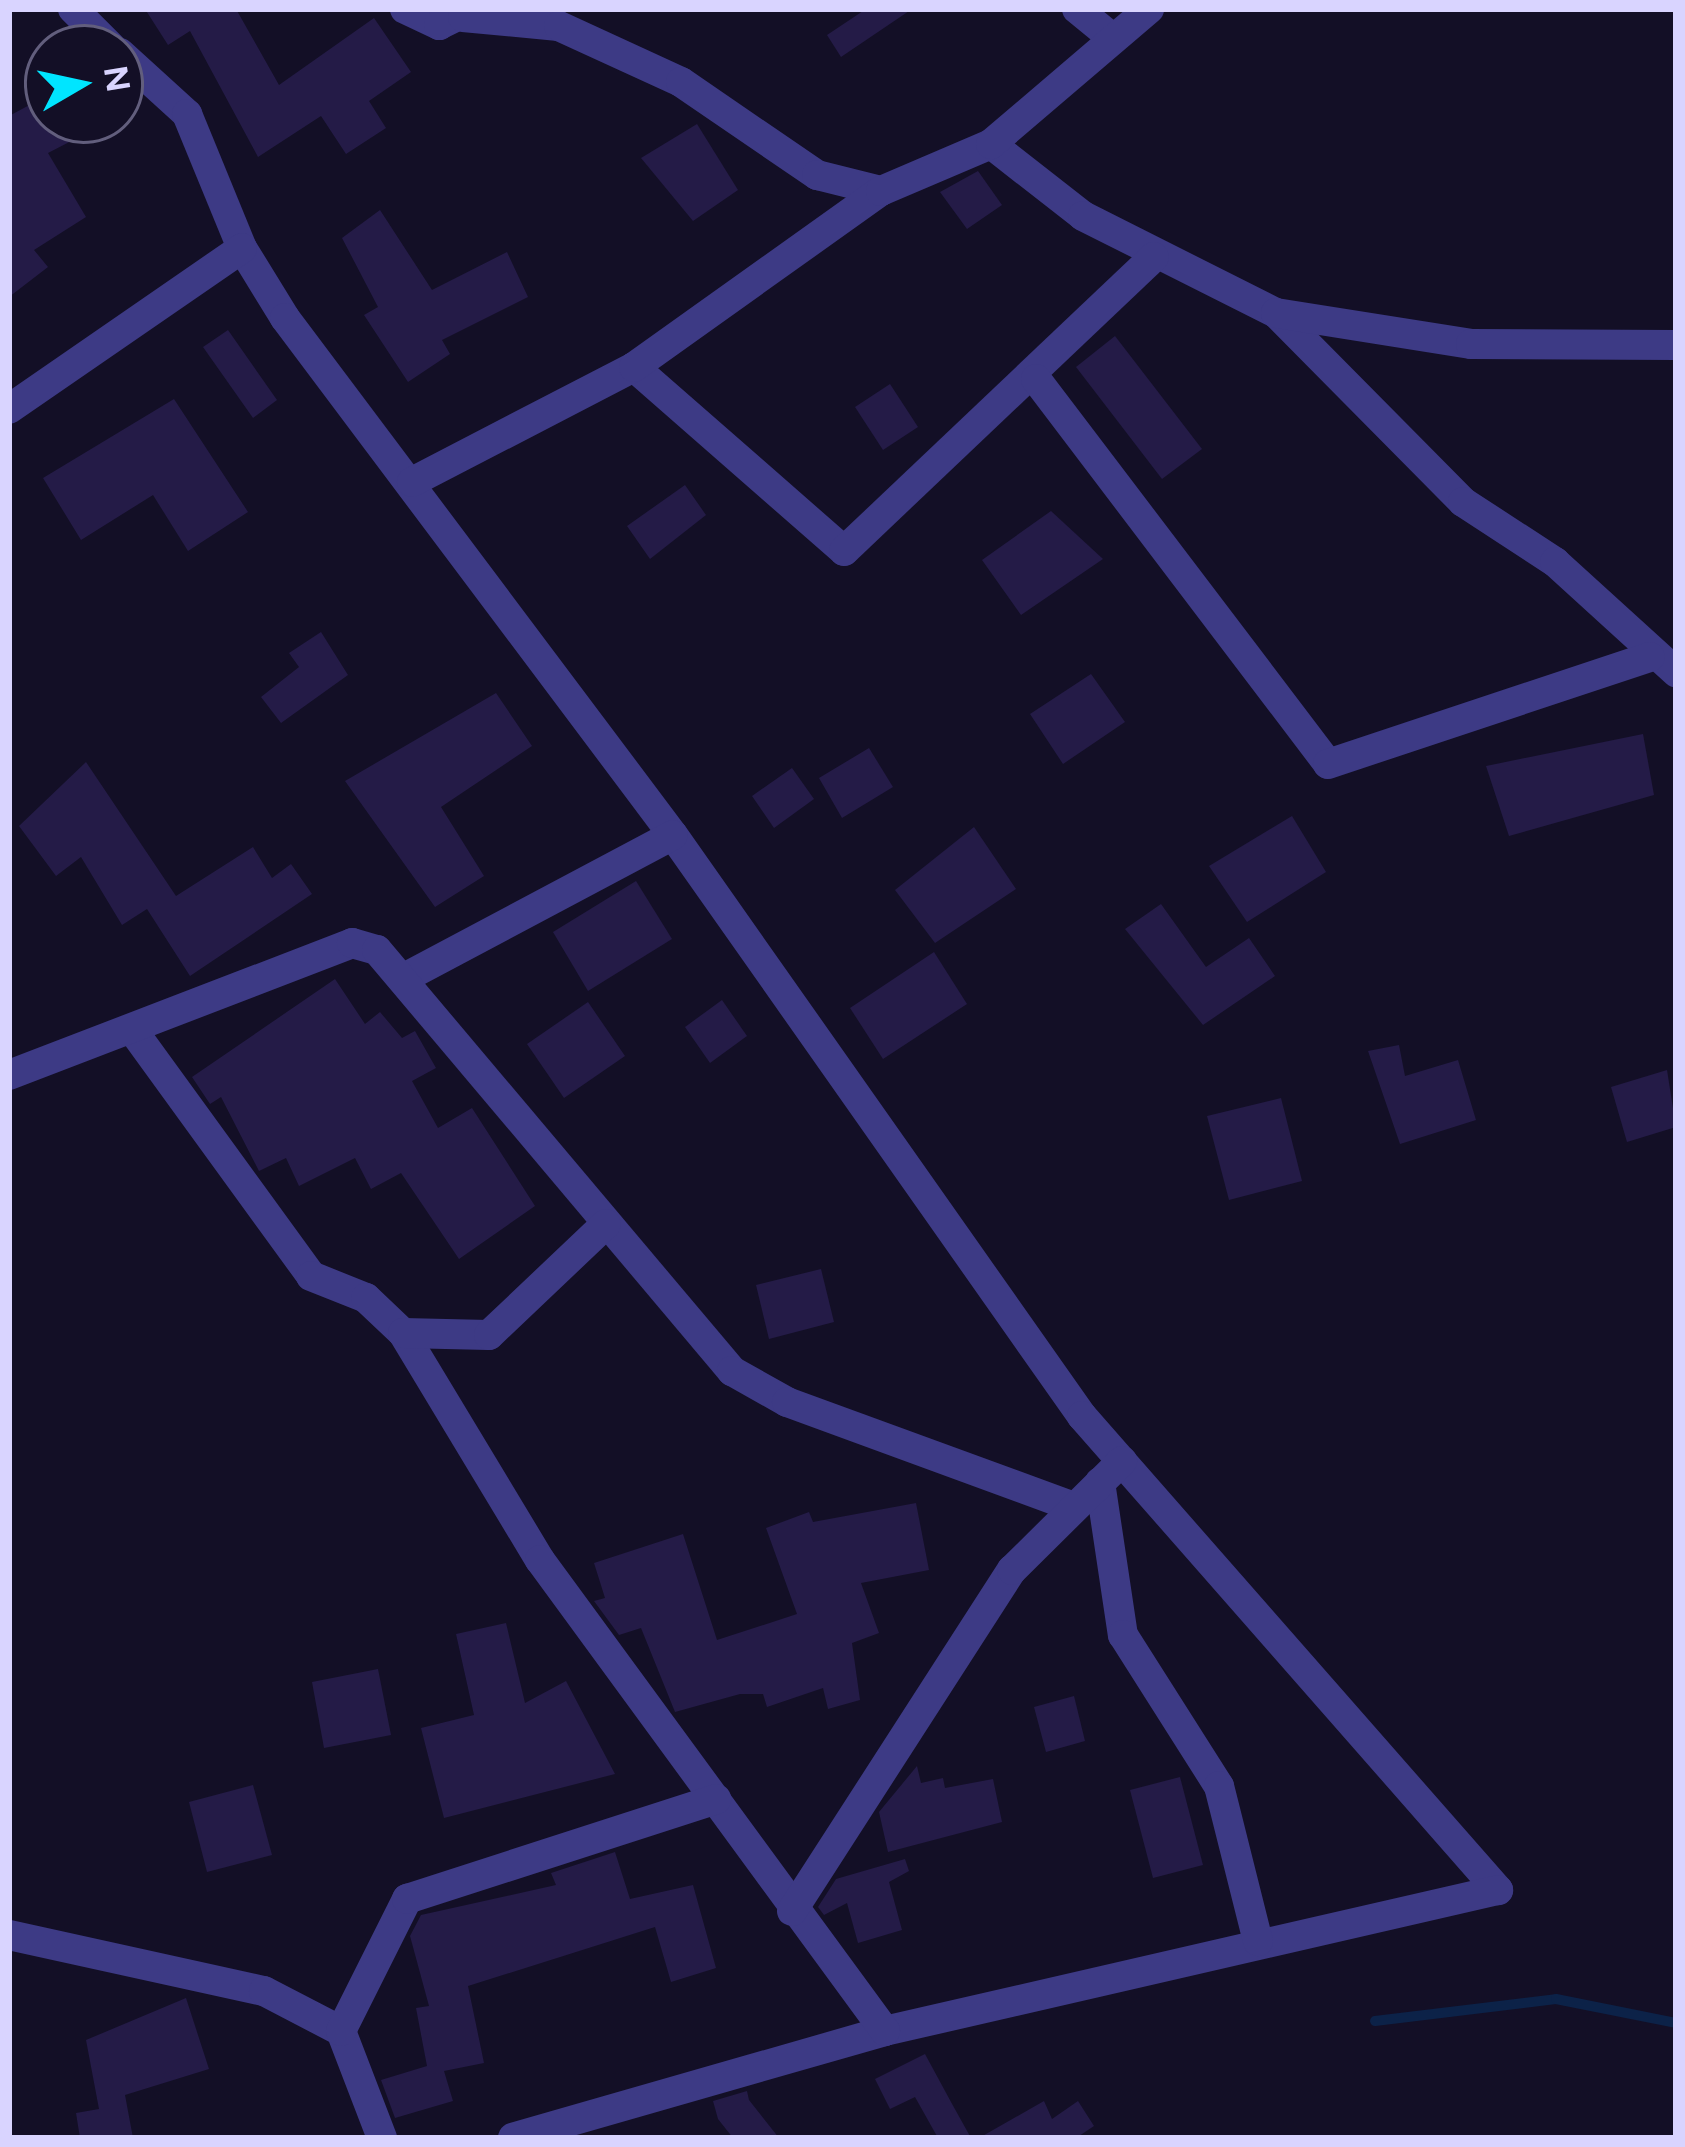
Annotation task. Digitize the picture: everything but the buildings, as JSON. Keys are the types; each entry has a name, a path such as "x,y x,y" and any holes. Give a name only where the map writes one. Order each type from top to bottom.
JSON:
{"street":[{"path":"405,9 439,25 468,13 559,26 681,82 818,175 881,191"},
{"path":"1077,9 1111,36"},
{"path":"412,482 634,367 881,191 991,144 1111,36 1149,9"},
{"path":"144,75 187,114 242,248 673,835 1111,1471 1498,1890 1258,1941 885,2031 514,2138"},
{"path":"991,144 1154,257 1276,313 1471,344 1676,345"},
{"path":"10,415 242,248"},
{"path":"634,367 844,550 1036,379 1154,257"},
{"path":"1036,379 1328,764 1663,665 1555,562 1390,436 1276,313"},
{"path":"406,977 673,835"},
{"path":"9,1075 134,1032 352,943 406,977 606,1224 753,1387 1069,1505"},
{"path":"134,1032 311,1276 366,1298 403,1333 540,1560 716,1799 792,1912 885,2031"},
{"path":"403,1333 489,1335 606,1224"},
{"path":"792,1912 1012,1570 1069,1505 1111,1471"},
{"path":"1111,1471 1123,1635 1219,1786 1258,1941"},
{"path":"341,2031 407,1899 716,1799"},
{"path":"9,1935 264,1990 341,2031 382,2138"}],"waterway":[{"path":"1375,2021 1556,1999 1676,2023"}]}
